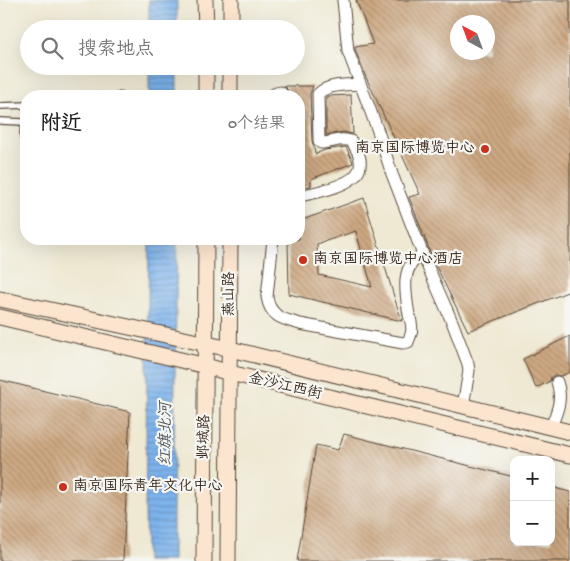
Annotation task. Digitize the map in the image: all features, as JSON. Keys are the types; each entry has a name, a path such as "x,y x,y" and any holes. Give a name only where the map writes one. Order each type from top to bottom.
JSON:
{"street":[{"path":"206,0 206,20"},
{"path":"230,20 231,0"},
{"path":"343,0 348,51 423,256 453,324 468,364 469,371 464,406"},
{"path":"206,75 206,90"},
{"path":"230,75 230,90"},
{"path":"305,195 340,185 353,179 359,171 360,162 357,150 351,141 347,139 321,143 319,141 318,94 328,87 360,84"},
{"name":"燕山路","path":"206,245 206,344"},
{"name":"燕山路","path":"230,245 230,349"},
{"path":"272,245 267,297 268,305 276,316 300,324 403,343 408,342 412,326 406,291 399,270"},
{"path":"406,291 406,274 411,263 423,256"},
{"name":"金沙江西街","path":"0,299 230,349 570,432"},
{"name":"金沙江西街","path":"0,316 570,455"},
{"name":"邺城路","path":"204,561 206,344"},
{"name":"邺城路","path":"228,561 230,349"},
{"path":"551,428 560,404 560,390 557,382"}],"lane":[{"path":"0,106 20,105"},
{"path":"0,122 20,122"}],"water":[{"path":"149,0 177,0 177,20 149,20"},
{"path":"149,75 177,75 177,90 149,90"},
{"name":"红旗北河","path":"149,245 177,245 173,561 146,561"}],"building":[{"name":"南京国际博览中心","path":"356,0 570,0 570,291 468,331 434,262 409,197 420,194 365,75 355,47 373,44"},
{"path":"285,86 313,86 310,94 312,141 315,154 325,150 346,147 353,163 311,179 311,186 305,187 305,90 287,90"},
{"path":"351,95 353,134 343,132 326,135 326,97"},
{"name":"南京国际博览中心酒店","path":"364,198 402,321 289,294 288,245 305,245 305,219","holes":["356,231 372,287 319,275 317,244"]},
{"path":"570,336 570,372 561,376 555,375 551,377 550,381 536,388 523,359"},
{"name":"南京国际青年文化中心","path":"0,380 130,412 123,561 0,561"},
{"path":"344,434 510,476 510,546 555,546 555,488 570,492 570,561 297,561 316,445 338,450"}],"place":[{"name":"南京国际博览中心","path":"485,149"},
{"name":"南京国际博览中心酒店","path":"303,260"},
{"name":"南京国际青年文化中心","path":"63,487"}]}
